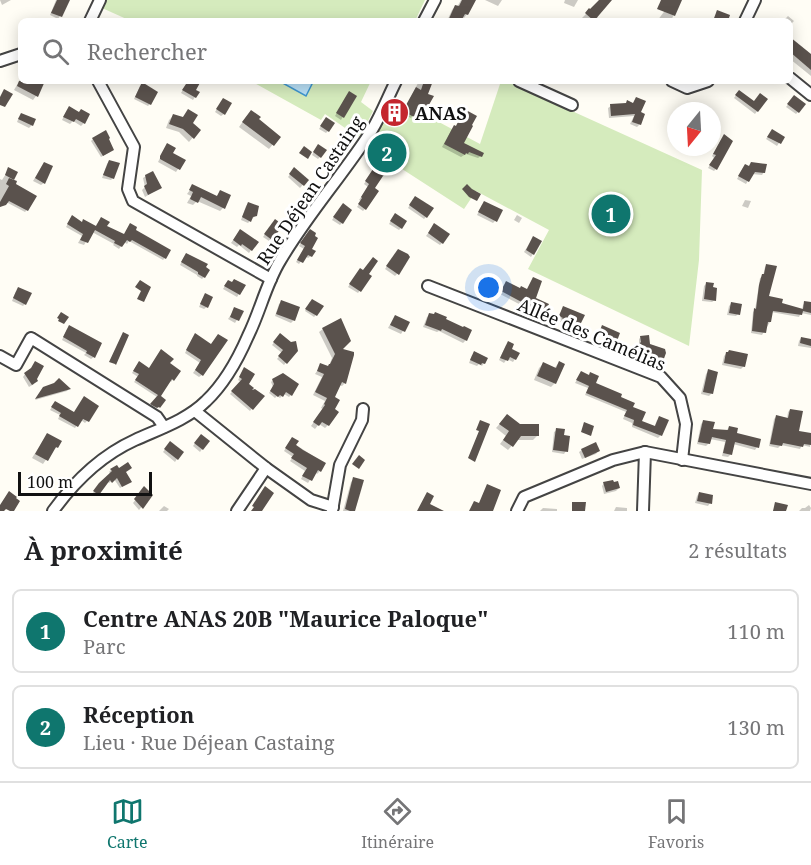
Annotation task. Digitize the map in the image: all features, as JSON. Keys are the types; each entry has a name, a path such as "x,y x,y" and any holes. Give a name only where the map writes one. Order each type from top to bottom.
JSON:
{"street":[{"path":"91,18 100,0"},
{"path":"426,18 435,0"},
{"path":"746,18 755,0"},
{"path":"0,61 18,55"},
{"path":"793,80 811,95"},
{"path":"100,84 134,147 128,189 133,201 271,279"},
{"name":"Rue Déjean Castaing","path":"53,511 65,494 98,463 132,441 195,411 226,377 248,336 280,262 297,234 373,128 395,84"},
{"path":"526,84 572,105"},
{"path":"678,84 687,88 699,84"},
{"name":"Allée des Camélias","path":"429,286 661,377 680,398 686,424 682,460"},
{"path":"0,356 16,365 31,338 157,417 164,427"},
{"path":"195,411 266,468 311,500 333,509 340,465 362,420 363,409"},
{"path":"644,511 645,452"},
{"path":"517,511 524,496 613,460 645,452 811,484"},
{"path":"237,511 266,468"}],"green space":[{"path":"106,0 425,0 416,18 124,18 102,8"},
{"path":"256,84 370,84 361,102 373,111 358,137 325,114 321,120"},
{"path":"500,84 513,84 702,170 699,260 689,346 528,269 549,230 476,191 464,209 368,147 394,98 480,144"}],"water":[{"path":"284,84 312,84 306,96"}],"building":[{"path":"57,0 70,0 62,17 51,13"},
{"path":"462,0 476,0 468,15 465,14 463,18 449,18 455,5 459,6"},
{"path":"599,0 612,0 597,18 591,18 585,13"},
{"path":"661,0 682,0 675,16 657,9"},
{"path":"717,10 730,15 729,18 714,18"},
{"path":"793,39 811,54 811,70 793,55"},
{"path":"18,84 44,84 38,97 17,86"},
{"path":"141,84 158,92 151,105 135,97"},
{"path":"186,84 199,84 196,90 200,92 196,98 182,90"},
{"path":"423,84 432,84 428,94 434,96 426,110 420,106 414,117 395,107 398,101 406,105 416,87 421,90"},
{"path":"4,89 13,94 5,107 0,105 0,97"},
{"path":"739,90 754,101 760,93 768,99 758,112 735,95"},
{"path":"349,91 357,96 344,118 336,113"},
{"path":"794,95 806,104 799,113 787,104"},
{"path":"636,97 646,101 641,112 645,114 641,125 632,122 635,114 611,116 610,104 626,103 627,100 633,103"},
{"path":"223,98 232,103 225,115 216,109"},
{"path":"69,106 79,112 81,109 90,114 85,124 76,119 74,122 63,117"},
{"path":"188,109 198,115 193,123 201,130 194,139 183,129 169,124 173,114 183,117"},
{"path":"251,110 281,137 274,146 242,122"},
{"path":"466,110 477,116 464,143 484,153 482,157 469,152 465,155 444,144 454,125 456,126"},
{"path":"21,113 36,119 33,126 18,119"},
{"path":"326,117 335,123 329,132 320,126"},
{"path":"772,129 785,137 781,144 767,137"},
{"path":"106,130 114,150 103,156 92,138"},
{"path":"724,134 733,141 717,170 709,165 715,156 721,156 721,139"},
{"path":"381,142 388,147 390,143 399,149 391,160 375,150"},
{"path":"167,143 176,148 173,153 186,160 180,170 160,159"},
{"path":"318,144 327,150 321,158 313,152"},
{"path":"304,146 312,152 308,159 299,153"},
{"path":"109,160 120,163 114,179 103,175"},
{"path":"44,162 53,166 45,184 35,178"},
{"path":"751,162 767,164 765,173 755,172 749,182 738,176 745,164 749,166"},
{"path":"375,166 385,173 375,188 379,191 366,210 358,204 369,184 365,181"},
{"path":"8,167 18,172 14,180 5,175"},
{"path":"294,167 309,180 304,186 289,174"},
{"path":"153,171 162,188 148,195 144,186 147,184 145,175"},
{"path":"9,178 17,181 16,184 37,196 28,211 9,201 0,207 0,202 9,186 6,184"},
{"path":"192,184 217,196 220,190 231,195 225,209 201,197 198,203 190,199 193,192 189,190"},
{"path":"467,184 481,194 477,201 469,197 462,189"},
{"path":"415,196 434,208 427,218 409,205"},
{"path":"484,201 503,210 497,222 478,212"},
{"path":"248,202 259,206 257,216 253,217 251,222 242,217"},
{"path":"343,203 352,210 343,224 333,217"},
{"path":"395,213 407,221 402,229 390,221"},
{"path":"72,215 82,222 83,219 96,226 101,217 110,222 107,226 124,234 130,223 137,227 136,230 171,250 166,259 132,240 130,242 127,240 122,247 95,230 88,243 80,240 83,234 67,224"},
{"path":"275,219 283,225 272,240 264,234"},
{"path":"434,223 450,234 443,244 428,233"},
{"path":"240,229 259,242 252,251 233,240"},
{"path":"310,229 316,233 315,236 318,238 312,249 316,251 312,257 308,255 303,263 297,260 305,246 300,243"},
{"path":"533,236 542,241 534,255 526,250"},
{"path":"398,249 410,257 399,275 386,266"},
{"path":"186,253 208,264 206,267 210,270 205,278 181,262"},
{"path":"373,257 378,261 369,274 372,276 361,292 349,284 360,268 363,270"},
{"path":"766,264 777,266 769,296 783,299 782,303 803,309 804,301 811,302 811,313 803,311 802,315 773,311 766,333 752,331 754,308 756,309 759,285"},
{"path":"533,277 542,281 536,298 549,304 544,314 501,291 506,281 527,289"},
{"path":"234,279 246,285 240,295 224,286 228,280 232,282"},
{"path":"140,280 151,287 144,302 137,299 141,291 135,287"},
{"path":"706,282 714,283 713,287 717,288 716,301 704,299"},
{"path":"18,287 32,293 26,305 13,298"},
{"path":"205,293 213,297 208,308 200,304"},
{"path":"312,299 324,306 317,316 305,309"},
{"path":"281,300 300,307 295,321 276,314"},
{"path":"731,302 742,304 740,315 729,313"},
{"path":"563,306 585,315 580,325 571,321 570,323 559,316"},
{"path":"234,307 244,311 239,321 230,317"},
{"path":"61,312 69,317 64,324 57,318"},
{"path":"435,312 472,330 467,341 442,329 441,331 425,325 429,313 434,314"},
{"path":"395,315 410,322 405,332 390,325"},
{"path":"341,318 351,341 343,349 354,352 354,355 346,384 342,382 335,397 340,400 335,409 339,412 329,426 322,422 319,426 313,422 327,398 315,392 324,374 317,371 320,363 328,366 335,354 322,328"},
{"path":"69,325 102,343 95,358 63,337"},
{"path":"602,325 620,333 617,341 599,333"},
{"path":"123,332 129,335 116,365 109,362"},
{"path":"195,333 211,344 218,334 228,340 203,376 195,370 201,360 186,350"},
{"path":"280,333 291,342 296,341 298,351 287,364 278,356 283,350 273,342"},
{"path":"649,335 650,344 665,349 662,364 648,358 639,344 640,336"},
{"path":"801,337 811,339 811,346 800,343"},
{"path":"508,341 514,344 512,349 520,353 516,360 510,357 508,361 500,358"},
{"path":"161,349 174,359 170,363 181,371 174,381 172,379 161,396 166,400 160,408 157,408 150,404 158,395 135,380 139,374 133,371 139,361 149,368"},
{"path":"729,350 748,354 745,367 724,363 726,352"},
{"path":"474,351 488,358 485,364 481,365 470,360"},
{"path":"35,361 44,366 38,381 32,385 24,373"},
{"path":"559,361 565,364 556,384 537,376 543,362 556,368"},
{"path":"244,367 255,374 249,384 254,388 252,390 255,389 265,396 253,410 231,391 242,379 239,377"},
{"path":"708,369 718,372 713,394 703,392"},
{"path":"581,371 599,376 596,383 622,394 621,397 635,403 633,407 646,412 642,421 655,426 659,416 669,420 662,436 633,425 634,420 624,416 627,410 586,393 589,386 576,380"},
{"path":"283,373 299,384 292,396 286,392 283,397 280,395 278,397 270,391 274,384 272,379"},
{"path":"59,378 71,389 35,399 43,387 54,383"},
{"path":"84,396 99,406 89,422 83,419 78,427 59,416 61,413 51,407 55,401 74,412"},
{"path":"790,409 803,411 799,431 811,433 811,445 804,444 803,447 783,443 782,446 770,444 776,415 788,418"},
{"path":"507,414 520,424 539,424 539,436 521,436 513,447 503,440 509,431 499,424"},
{"path":"480,420 490,424 475,462 468,458 479,431 476,430"},
{"path":"703,420 715,422 713,429 728,430 729,426 738,428 737,433 761,439 759,448 735,442 732,455 723,453 726,440 712,437 710,444 698,442"},
{"path":"584,422 594,426 591,436 581,432"},
{"path":"556,428 565,429 564,435 570,436 568,452 553,450"},
{"path":"47,433 62,441 48,461 35,454"},
{"path":"201,434 210,441 203,450 194,443"},
{"path":"292,437 299,441 296,445 326,463 321,472 318,470 312,481 302,476 307,468 291,458 294,454 285,448"},
{"path":"170,441 184,452 178,460 164,449"},
{"path":"596,442 600,451 585,458 581,449"},
{"path":"359,455 365,460 359,469 352,464"},
{"path":"128,462 132,468 126,472 132,482 122,487 117,478 112,483 110,480 99,495 93,491 112,471 110,469 117,465 119,468"},
{"path":"353,477 364,480 355,511 350,511 345,509"},
{"path":"618,481 620,488 606,492 603,482"},
{"path":"487,484 501,490 493,511 469,511 474,501 479,503"},
{"path":"144,486 153,495 143,509 134,499"},
{"path":"265,486 274,493 262,511 251,511 254,507 252,506"},
{"path":"9,491 20,501 14,511 6,509 0,511 0,505"},
{"path":"427,492 434,496 430,504 444,511 417,511"},
{"path":"699,492 713,495 712,504 697,501"},
{"path":"572,502 586,502 585,511 572,511"},
{"path":"775,502 788,505 786,511 773,511"}],"place":[{"name":"ANAS","path":"394,113"},
{"name":"Réception","path":"387,153"},
{"name":"Centre ANAS 20B \"Maurice Paloque\"","path":"611,214"}]}
